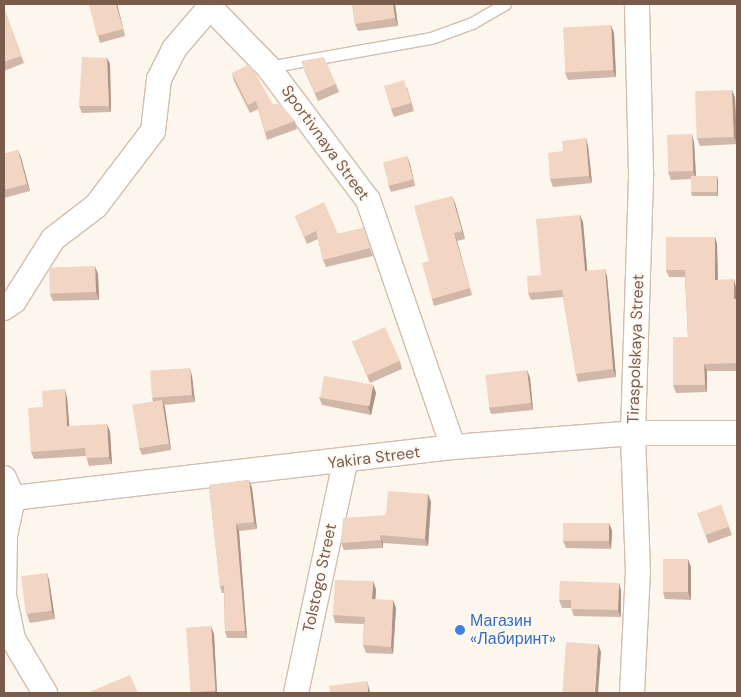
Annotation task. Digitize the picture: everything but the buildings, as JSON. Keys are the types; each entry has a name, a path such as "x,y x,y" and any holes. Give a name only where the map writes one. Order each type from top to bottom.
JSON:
{"street":[{"name":"Tiraspolskaya Street","path":"632,693 638,572 633,433 641,172 637,4"},
{"name":"Sportivnaya Street","path":"208,5 268,67 368,200 453,448"},
{"path":"4,308 14,300 53,239 96,206 153,132 159,79 174,49 208,5"},
{"name":"Yakira Street","path":"8,488 345,462 453,448 633,433 737,433"},
{"name":"Tolstogo Street","path":"296,693 345,462"},
{"path":"8,488 4,595 13,639 45,693"}],"lane":[{"path":"268,67 431,38 472,23 505,4"}],"place":[{"name":"Магазин «Лабиринт»","path":"460,630"}]}
